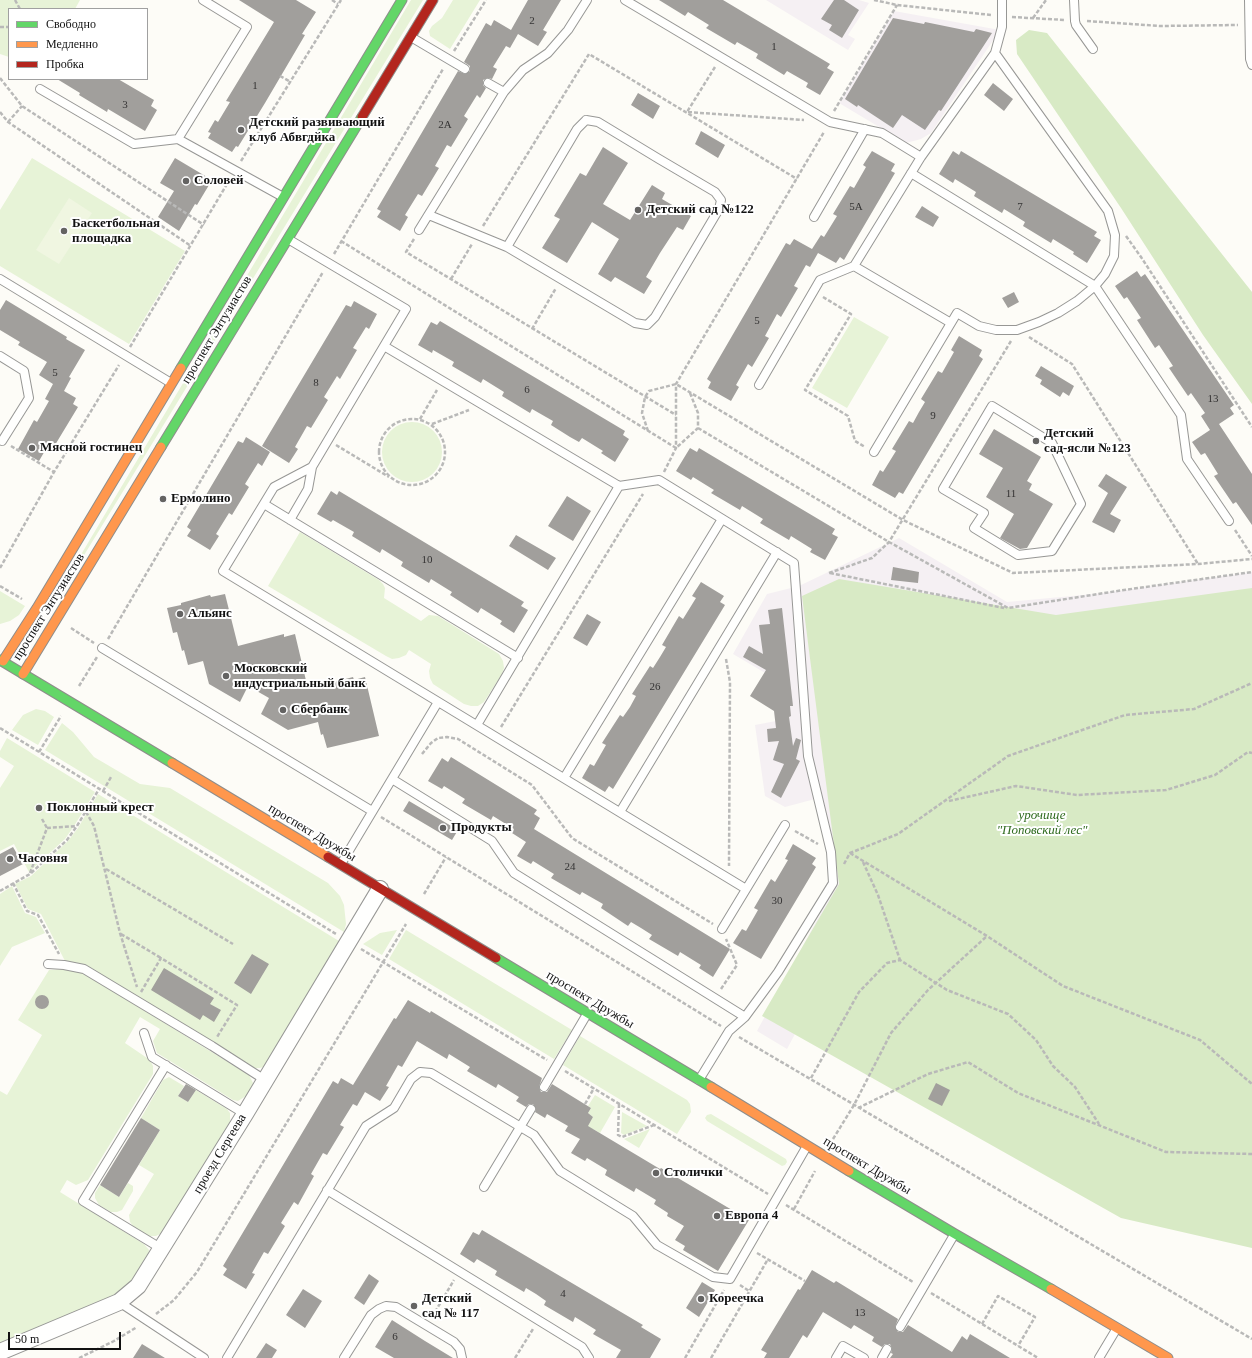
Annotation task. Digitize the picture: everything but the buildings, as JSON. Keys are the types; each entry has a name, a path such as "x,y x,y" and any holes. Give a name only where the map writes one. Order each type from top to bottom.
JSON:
{"main road":[{"name":"проспект Энтузиастов","path":"1,661 36,608 402,0"},
{"name":"проспект Энтузиастов","path":"23,674 433,0"},
{"name":"проспект Дружбы","path":"1,661 955,1234 1168,1358"}],"street":[{"name":"проезд Сергеева","path":"0,1352 119,1302 138,1286 162,1249 380,889"}],"lane":[{"path":"178,139 247,27 203,0"},
{"path":"419,230 504,92 523,70 548,53 568,30 587,0"},
{"path":"625,0 830,122 882,133 921,157"},
{"path":"759,384 820,280 854,266 921,157 995,53 1002,27 1002,0"},
{"path":"1074,0 1076,25 1093,49"},
{"path":"1249,0 1250,59 1252,64"},
{"path":"410,36 465,69"},
{"path":"874,452 958,313 979,326 996,330 1017,330 1039,322 1058,313 1077,301 1095,286 1105,274 1114,256 1115,235 1108,211 995,53"},
{"path":"488,83 504,92"},
{"path":"40,89 134,144 178,139 284,197"},
{"path":"429,215 507,247 635,323 647,325 655,318 718,209 721,200 715,192 598,122 586,120 577,129 507,247"},
{"path":"814,217 865,129"},
{"path":"911,173 1095,286 1181,415 1187,459 1229,521"},
{"path":"288,239 406,309 312,467 308,489 290,520"},
{"path":"854,266 951,323"},
{"path":"0,279 171,383"},
{"path":"384,346 619,486 659,480 794,563 808,756 831,852 833,883 778,972 745,1017 729,1030 699,1080"},
{"path":"0,356 24,371 29,398 2,441"},
{"path":"992,406 1052,443 1081,504 1052,551 1018,555 974,528 984,513 943,489 992,406"},
{"path":"312,467 274,487 223,571 746,889"},
{"path":"477,725 619,486"},
{"path":"264,504 518,658"},
{"path":"564,778 722,519"},
{"path":"620,812 777,552"},
{"path":"102,648 372,811"},
{"path":"340,865 438,702"},
{"path":"392,779 492,841 514,873 745,1017"},
{"path":"722,929 785,825"},
{"path":"48,964 64,965 84,970 212,1046 265,1080"},
{"path":"544,1087 588,1014"},
{"path":"144,1033 152,1056 244,1114"},
{"path":"162,1249 83,1201 166,1065"},
{"path":"227,1358 366,1126 394,1108 411,1078 420,1072 431,1073 534,1135 560,1171 633,1216 657,1245 713,1277 730,1279 808,1146"},
{"path":"484,1187 531,1109"},
{"path":"328,1190 582,1347 588,1358"},
{"path":"900,1327 955,1234"},
{"path":"119,1302 204,1358"},
{"path":"344,1358 371,1315 386,1306 396,1307 454,1342 460,1349 462,1358"},
{"path":"1099,1358 1117,1328"},
{"path":"836,1358 843,1346 864,1358"},
{"path":"882,1358 887,1349"}],"path":[{"path":"332,0 338,4"},
{"path":"0,568 54,472 204,225 235,170 341,0"},
{"path":"39,752 102,648 449,59 486,0"},
{"path":"1033,18 1046,0"},
{"path":"676,448 676,384 830,122 835,108 897,6"},
{"path":"451,280 589,54 797,179"},
{"path":"687,112 721,57"},
{"path":"280,76 291,82"},
{"path":"0,78 22,106 204,225"},
{"path":"8,122 22,106"},
{"path":"0,112 8,122 191,246"},
{"path":"687,112 806,120"},
{"path":"419,230 406,252 676,416"},
{"path":"1125,234 1252,427"},
{"path":"341,241 676,448"},
{"path":"532,329 561,279"},
{"path":"814,292 851,314 805,390 848,416 855,441 874,452"},
{"path":"1198,564 1072,364 1017,330 889,542 872,558 830,573 1008,608 1252,572"},
{"path":"420,419 442,381"},
{"path":"648,431 642,413 645,397 649,391 676,384 903,520 1012,574 1198,564 1252,558 1229,521"},
{"path":"496,736 646,489 656,485 676,448 698,428 698,413 690,393"},
{"path":"432,424 482,405"},
{"path":"328,441 393,479 405,484 418,485 430,480 440,471 445,459 446,446 441,434 432,424 420,419 407,418 394,423 385,432 379,444 379,457 384,469 393,479"},
{"path":"698,428 889,542 1008,608"},
{"path":"2,441 54,472"},
{"path":"723,642 730,682 729,878"},
{"path":"833,883 850,853 898,834 1008,756 1125,715 1194,709 1252,683"},
{"path":"0,728 383,962 594,1088 1038,1358"},
{"path":"421,756 431,742 438,738 447,737 458,739 532,785 572,838 722,929 737,965 716,998"},
{"path":"948,801 1016,786 1077,795 1166,790 1215,775 1248,752 1252,753"},
{"path":"102,791 111,777"},
{"path":"0,891 30,874 67,840 86,812 99,789"},
{"path":"372,811 858,1108 1252,1339"},
{"path":"86,812 94,826 120,933 139,995 161,958"},
{"path":"30,874 47,828 42,819"},
{"path":"785,825 831,852"},
{"path":"47,828 77,826"},
{"path":"850,853 987,936 1063,986 1200,1040 1252,1084"},
{"path":"80,1358 114,1341 146,1321 174,1300 197,1272 446,857"},
{"path":"862,860 878,895 900,960 947,990 1008,1014 1036,1040 1054,1066 1075,1087 1099,1124"},
{"path":"105,869 232,944"},
{"path":"13,883 27,911 38,915 64,965"},
{"path":"120,933 237,1005 212,1046"},
{"path":"854,1105 891,1033 928,990 987,936"},
{"path":"810,1078 859,992 887,962 900,960"},
{"path":"858,1108 928,1074 968,1062 1018,1093 1166,1152 1252,1154"},
{"path":"584,1104 594,1088"},
{"path":"619,1104 618,1135 622,1137 654,1125"},
{"path":"748,1248 805,1281"},
{"path":"712,1358 768,1259"},
{"path":"426,1326 459,1271"},
{"path":"685,1358 730,1279 750,1290"},
{"path":"982,1324 998,1296 1035,1317 1018,1346"},
{"path":"515,1358 538,1320"}],"shaded area":[{"path":"766,0 859,0 869,3 848,35 855,39 848,50"},
{"path":"894,11 1000,30 931,133 921,139 906,143 839,103"},
{"path":"899,538 1007,602 1104,593 1252,572 1252,619 870,893 787,1049 757,1031 833,890 833,872 815,799 785,807 765,796 755,725 776,721 772,677 733,654 767,594 799,586"}],"green space":[{"path":"0,0 80,0 76,8 8,8 8,57 0,54"},
{"path":"411,0 423,0 53,606 51,605"},
{"path":"453,0 480,0 450,49 430,36 429,31 432,26 442,18"},
{"path":"1029,30 1047,33 1252,292 1252,404 1203,335 1121,208 1017,54 1016,40"},
{"path":"32,158 185,251 129,344 0,266 0,210"},
{"name":"Баскетбольная площадка","path":"69,198 92,213 59,264 36,250"},
{"path":"854,317 889,337 847,408 812,388"},
{"path":"406,422 418,422 429,427 437,435 442,446 440,464 429,477 418,482 406,482 395,477 387,469 382,458 382,446 387,435 395,427"},
{"path":"300,532 379,580 385,588 384,598 421,621 429,615 438,616 499,654 503,661 504,668 502,674 484,702 478,706 464,704 433,684 429,671 431,664 409,650 406,655 392,659 268,586"},
{"name":"урочище \"Поповский лес\"","path":"839,579 1056,615 1252,588 1252,1248 1121,1218 762,1016 839,884 802,596"},
{"path":"0,591 25,606 19,615 10,621 0,624"},
{"path":"36,709 45,711 54,717 38,745 12,730 23,715"},
{"path":"62,723 73,732 94,757 140,784 170,788 328,883 340,896 344,905 346,924 344,932 45,750"},
{"path":"7,738 95,792 65,839 29,872 14,844 0,851 0,788 14,766 0,757 0,751"},
{"path":"98,794 339,941 266,1065 263,1067 255,1068 86,965 65,961 41,914 28,909 15,884 31,876 68,841 78,828"},
{"path":"12,886 25,913 36,917 45,933 12,947 0,966 0,894"},
{"path":"397,930 382,955 363,944 380,933"},
{"path":"406,930 572,1030 554,1059 389,959"},
{"path":"65,969 83,973 249,1075 253,1083 252,1088 246,1096 238,1101 233,1100 157,1053 153,1041 160,1029 140,1017 125,1043 150,1060 153,1066 153,1074 88,1180 76,1185 67,1180 60,1192 144,1244 149,1250 148,1258 134,1281 118,1295 0,1343 0,1091 7,1095 42,1035 18,1020 49,970"},
{"path":"580,1036 687,1100 690,1104 691,1112 677,1134 563,1065"},
{"path":"169,1077 184,1086 178,1096 188,1102 196,1090 227,1109 230,1113 230,1122 162,1233 156,1236 149,1236 134,1227 130,1222 129,1215 154,1174 139,1165 160,1130 141,1118 163,1080"},
{"path":"595,1095 615,1107 600,1133 593,1129 590,1134 585,1131 593,1117 588,1113 591,1108 588,1106"},
{"path":"622,1112 647,1126 624,1135 621,1133"},
{"path":"711,1114 786,1159 787,1162 782,1166 707,1121 705,1118 707,1115"},
{"path":"650,1129 639,1148 624,1139"},
{"path":"128,1183 133,1186 133,1191 122,1210 111,1212 99,1205 95,1198 95,1193 100,1185 119,1197"}],"traffic: fast":[{"path":"181,368 402,0"},
{"path":"161,447 362,117"},
{"path":"0,660 172,763"},
{"path":"496,958 711,1087"},
{"path":"849,1171 1051,1289"}],"traffic: slow":[{"path":"3,661 37,608 181,368"},
{"path":"23,674 161,447"},
{"path":"172,763 328,857"},
{"path":"711,1087 849,1171"},
{"path":"1051,1289 1168,1358"}],"traffic: jam":[{"path":"362,117 433,0"},
{"path":"328,857 496,958"}],"place":[{"name":"Детский развивающий клуб Абвгдйка","path":"241,130"},
{"name":"Соловей","path":"186,181"},
{"name":"Детский сад №122","path":"638,210"},
{"name":"Баскетбольная площадка","path":"64,231"},
{"name":"Детский сад-ясли №123","path":"1036,441"},
{"name":"Мясной гостинец","path":"32,448"},
{"name":"Ермолино","path":"163,499"},
{"name":"Альянс","path":"180,614"},
{"name":"Московский индустриальный банк","path":"226,676"},
{"name":"Сбербанк","path":"283,710"},
{"name":"Поклонный крест","path":"39,808"},
{"name":"Продукты","path":"443,828"},
{"name":"Часовня","path":"10,859"},
{"name":"Столички","path":"656,1173"},
{"name":"Европа 4","path":"717,1216"},
{"name":"Кореечка","path":"701,1299"},
{"name":"Детский сад № 117","path":"414,1306"}]}
